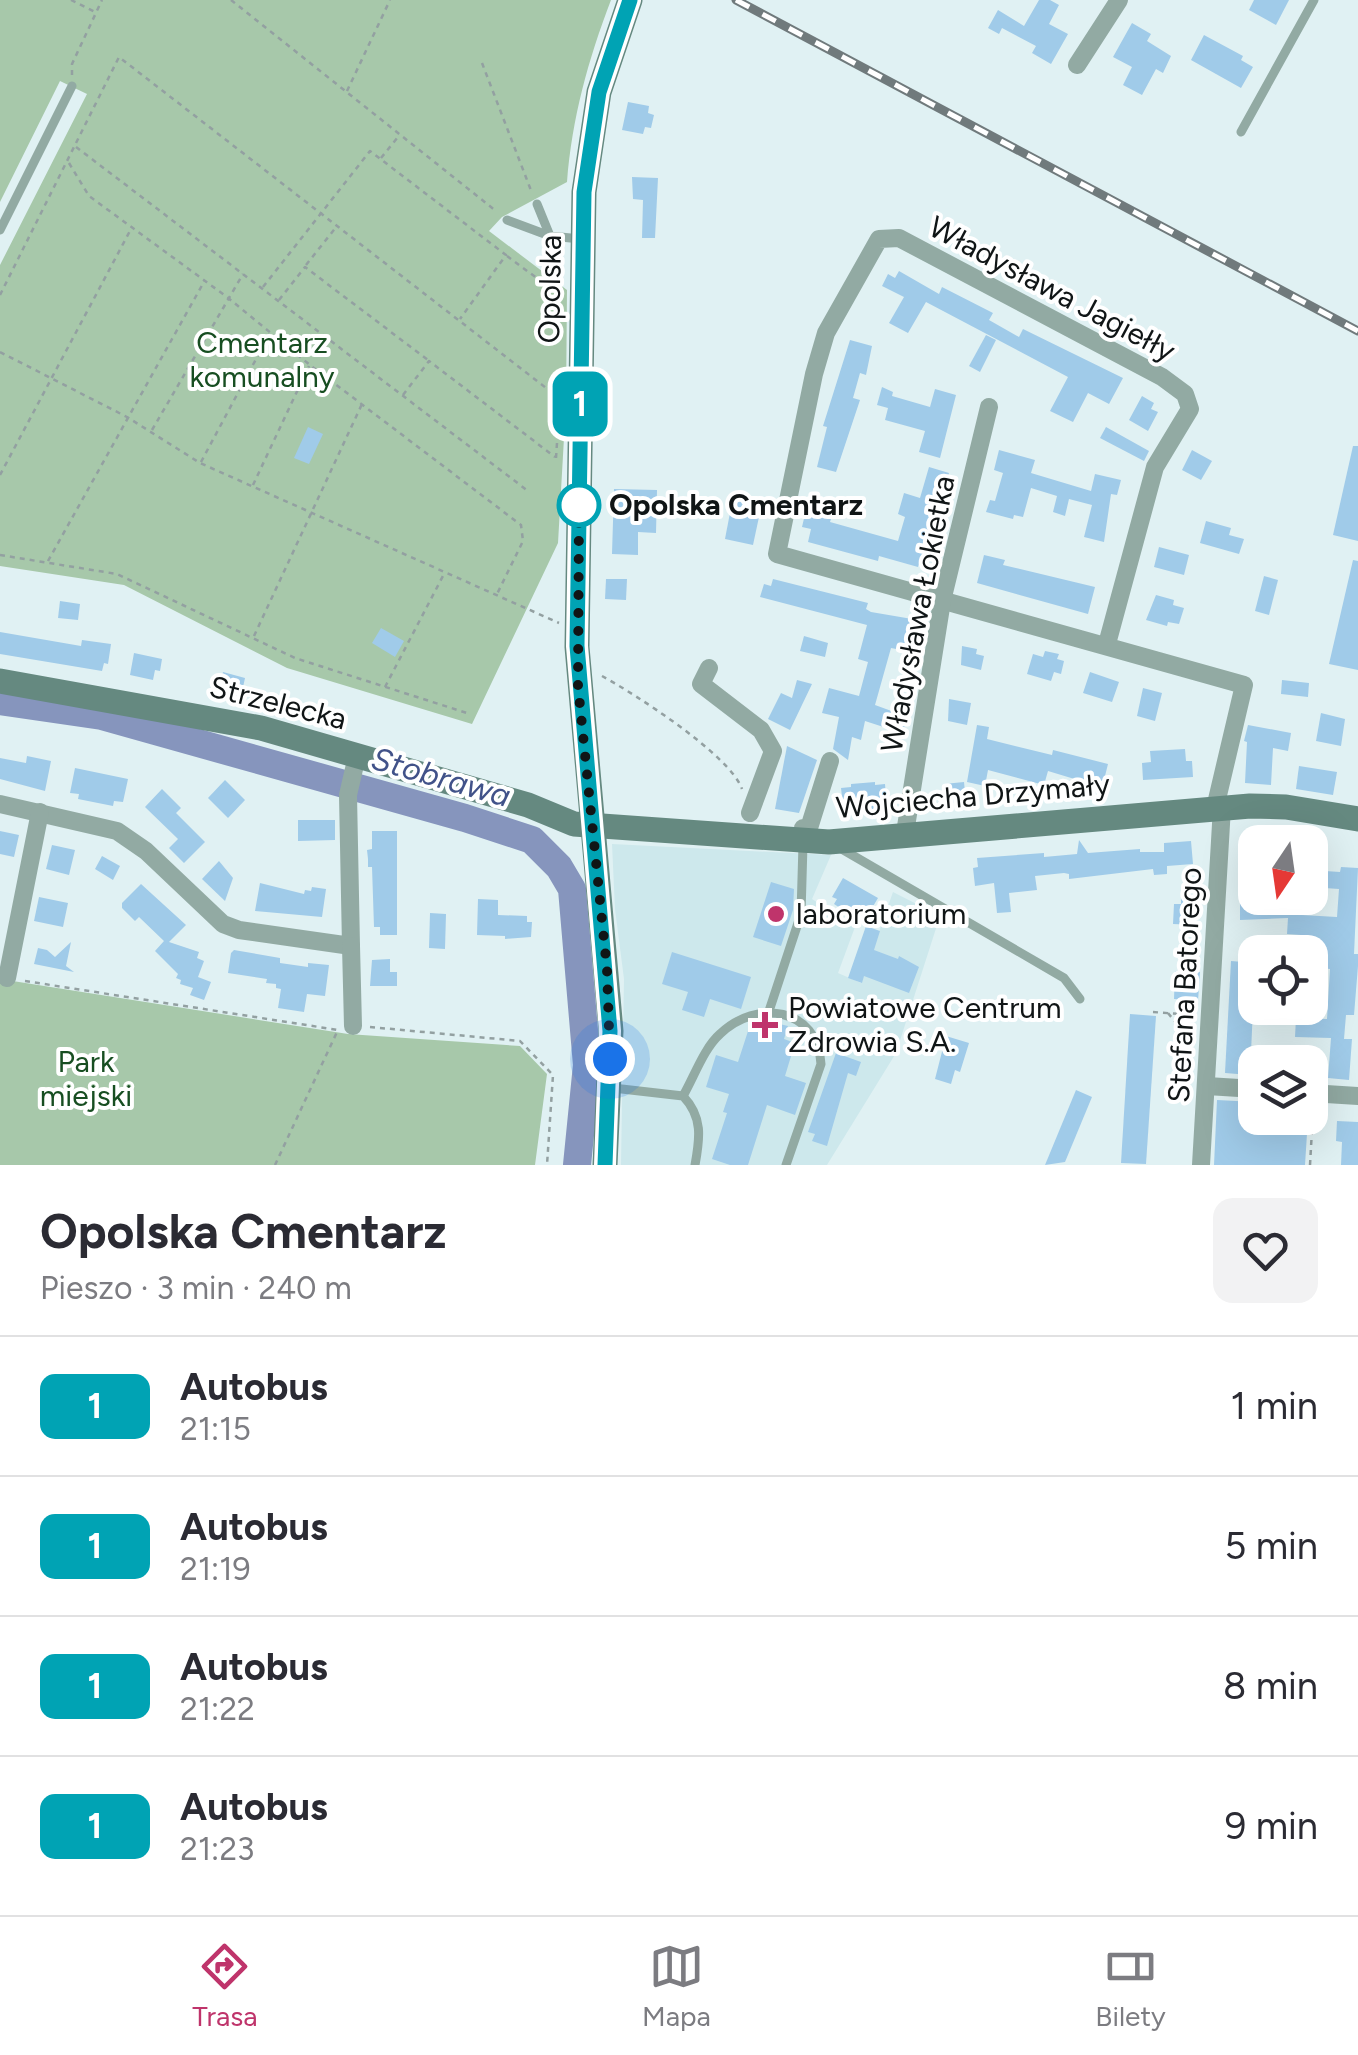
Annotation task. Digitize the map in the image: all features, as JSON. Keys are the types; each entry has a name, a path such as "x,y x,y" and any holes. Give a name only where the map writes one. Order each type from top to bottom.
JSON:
{"street":[{"name":"Opolska","path":"605,1165 610,1088 607,969 577,646 584,192 592,126 608,58 630,0"},
{"path":"1077,65 1119,0"},
{"name":"Władysława Jagiełły","path":"1107,644 1154,467 1190,409 1185,394 1162,376 900,238 880,239 826,333 777,554 1244,685 1218,808"},
{"name":"Władysława Łokietka","path":"905,833 942,601 989,407"},
{"path":"709,668 701,684 761,730 773,751 750,813"},
{"name":"Strzelecka","path":"0,681 261,728 354,766 528,806 574,824 593,825"},
{"path":"802,834 809,828 830,761"},
{"path":"352,1026 348,795 354,766"},
{"path":"0,804 117,831 146,851 223,924 238,930 351,946"},
{"name":"Wojciecha Drzymały","path":"593,825 802,834 829,842 1218,808 1286,806 1358,819"},
{"name":"Stefana Batorego","path":"1201,1165 1218,808"},
{"path":"6,978 40,812"},
{"path":"1207,1086 1238,1088"},
{"path":"1328,1097 1358,1096"}],"lane":[{"path":"1241,132 1314,0"},
{"path":"0,230 72,86"},
{"path":"537,204 550,236"},
{"path":"507,220 550,236 584,239"},
{"path":"769,1011 801,914 802,834"},
{"path":"829,842 1064,978 1080,999"},
{"path":"683,1096 718,1035 750,1016 769,1011 796,1019 811,1032 820,1048 821,1064 786,1165"},
{"path":"610,1088 683,1096 694,1108 700,1130 695,1165"}],"path":[{"path":"71,0 96,12"},
{"path":"72,86 72,64 102,0"},
{"path":"231,0 507,220"},
{"path":"347,92 390,0"},
{"path":"0,296 119,57 566,403"},
{"path":"482,63 537,204"},
{"path":"380,160 400,135"},
{"path":"75,145 528,491"},
{"path":"262,288 370,151 562,297"},
{"path":"68,161 89,196 227,296 310,365 521,525 524,541 497,595"},
{"path":"278,301 337,226"},
{"path":"0,475 132,228"},
{"path":"460,320 506,255"},
{"path":"305,266 556,458 559,418"},
{"path":"151,431 243,274"},
{"path":"47,562 205,280"},
{"path":"200,463 270,333"},
{"path":"0,352 126,417 200,463 566,626"},
{"path":"403,396 430,360"},
{"path":"253,486 310,365"},
{"path":"254,638 362,404"},
{"path":"0,555 116,574 295,658 470,714"},
{"path":"384,688 445,572"},
{"path":"589,669 623,688 705,747 739,781 750,813"},
{"path":"6,978 337,1030 275,1165"},
{"path":"1153,1012 1204,1016"},
{"path":"1168,1013 1194,1045"},
{"path":"1188,1014 1188,1024"},
{"path":"352,1026 520,1041 553,1075 547,1165"},
{"path":"1310,1165 1311,1135"}],"shaded area":[{"name":"Powiatowe Centrum Zdrowia S.A.","path":"612,844 831,855 812,899 855,927 838,973 861,983 893,892 940,916 896,1053 827,1165 621,1165 624,979"}],"green space":[{"name":"Cmentarz komunalny","path":"0,0 611,0 582,90 567,182 502,217 489,231 567,290 566,403 558,543 472,724 287,668 124,585 0,566 0,265 87,94 60,81 0,202"},
{"name":"Park miejski","path":"0,979 348,1034 520,1046 547,1074 535,1165 0,1165"}],"building":[{"path":"1039,0 1059,5 1049,24 1068,34 1051,64 1032,53 1036,46 1002,28 999,34 988,28 998,10 1024,26"},
{"path":"1254,0 1289,0 1276,25 1249,10"},
{"path":"1132,23 1151,34 1147,41 1171,56 1163,73 1156,69 1142,95 1123,85 1132,67 1113,57"},
{"path":"1204,35 1243,56 1241,60 1253,67 1241,88 1191,60"},
{"path":"628,102 649,106 648,113 654,115 651,128 645,127 643,134 622,130"},
{"path":"632,177 658,178 655,238 642,238 643,200 633,199"},
{"path":"899,271 939,294 942,287 993,313 989,320 1019,337 1023,329 1123,378 1109,404 1088,393 1073,422 1050,411 1068,377 926,302 908,333 889,323 904,297 882,286 888,274 895,278"},
{"path":"986,335 996,340 980,372 969,366"},
{"path":"850,340 872,346 866,375 860,373 853,398 860,400 836,472 817,467 827,427 823,426"},
{"path":"882,387 893,392 892,396 930,407 935,389 956,395 940,458 919,452 925,431 885,420 888,408 877,405"},
{"path":"1142,396 1154,403 1151,409 1158,412 1148,431 1129,420"},
{"path":"308,427 323,434 309,464 294,458"},
{"path":"1106,427 1149,451 1144,461 1100,438"},
{"path":"1353,446 1358,446 1358,541 1333,535"},
{"path":"999,450 1035,460 1031,473 1091,491 1095,474 1121,480 1117,495 1111,494 1104,542 1084,537 1092,505 1069,499 1065,516 1053,512 1057,496 1031,488 1023,517 1014,515 1013,519 986,512 990,500 995,501 1003,473 994,470"},
{"path":"1192,450 1212,461 1201,480 1182,470"},
{"path":"929,467 949,473 924,565 919,563 918,567 879,556 878,561 808,542 811,529 802,527 807,506 833,513 830,522 898,541 905,517 898,514 904,493 920,498"},
{"path":"614,489 657,490 656,533 638,532 638,555 612,554"},
{"path":"733,497 762,503 753,545 725,539"},
{"path":"1206,521 1231,528 1229,535 1244,539 1239,554 1200,543"},
{"path":"1159,547 1189,555 1184,575 1154,567"},
{"path":"984,555 1005,560 1003,565 1095,587 1088,614 977,583"},
{"path":"1353,560 1358,561 1358,670 1329,664"},
{"path":"1264,576 1278,580 1269,615 1255,611"},
{"path":"606,579 627,579 626,600 605,599"},
{"path":"773,579 868,603 866,609 871,612 918,620 907,651 891,648 875,705 908,717 902,733 865,721 861,740 852,737 848,760 833,749 839,717 822,713 829,688 859,696 868,662 858,659 867,625 760,597 764,584 771,586"},
{"path":"1156,595 1174,600 1173,605 1184,608 1179,624 1168,622 1167,626 1146,620"},
{"path":"60,601 80,604 78,620 58,618"},
{"path":"381,628 404,641 395,657 372,643"},
{"path":"0,632 81,646 82,640 111,644 108,664 104,663 102,671 0,654"},
{"path":"804,636 828,643 825,657 800,651"},
{"path":"962,646 977,649 976,654 984,656 981,670 961,665"},
{"path":"1045,651 1059,654 1057,659 1064,661 1061,674 1054,672 1051,681 1027,674 1033,654 1043,657"},
{"path":"134,653 162,659 153,680 130,675"},
{"path":"223,672 245,678 240,701 217,695"},
{"path":"1090,672 1119,682 1112,702 1083,693"},
{"path":"797,680 812,684 790,730 768,719 781,693 792,698"},
{"path":"1282,680 1309,683 1308,697 1281,694"},
{"path":"1143,688 1162,693 1155,721 1137,716"},
{"path":"949,699 971,703 967,725 948,721"},
{"path":"314,704 344,713 339,731 309,722"},
{"path":"1321,713 1345,719 1341,746 1316,741"},
{"path":"977,725 989,727 987,739 1108,764 1103,784 1048,771 1044,785 988,770 985,786 967,782"},
{"path":"1248,725 1291,733 1288,751 1273,748 1271,785 1245,783 1244,741"},
{"path":"787,746 817,760 799,813 775,809"},
{"path":"1185,749 1186,761 1192,761 1193,777 1143,780 1142,763 1151,762 1150,751"},
{"path":"27,756 51,761 45,791 0,779 0,758 26,763"},
{"path":"1299,766 1337,772 1333,795 1296,789"},
{"path":"75,768 128,779 123,802 114,801 113,806 78,799 79,794 70,793"},
{"path":"225,780 245,800 228,818 208,798"},
{"path":"964,782 966,802 945,804 944,784"},
{"path":"885,784 887,810 844,814 841,788"},
{"path":"162,789 181,808 176,813 205,842 184,863 169,848 178,839 145,807"},
{"path":"298,820 335,820 335,840 298,841"},
{"path":"0,831 19,835 14,857 0,854"},
{"path":"372,831 397,831 397,935 380,935 380,927 374,927 372,867 368,867 367,850 372,849"},
{"path":"1079,840 1088,853 1140,849 1164,852 1164,843 1191,841 1193,864 1167,866 1167,874 1154,875 1153,869 1069,879 1069,874 1064,873 1035,876 1037,890 1009,893 1011,912 997,913 994,883 975,886 973,868 978,867 977,858 1077,854"},
{"path":"52,845 75,850 69,875 46,869"},
{"path":"102,856 120,866 113,880 95,869"},
{"path":"219,861 233,878 225,901 202,879"},
{"path":"1358,868 1354,1015 1346,1015 1344,1039 1352,1039 1349,1080 1328,1078 1331,1038 1295,1037 1296,1025 1328,1025 1328,935 1287,934 1288,918 1240,920 1240,915 1337,917 1339,889 1328,888 1328,871"},
{"path":"843,878 878,898 863,923 834,904 837,899 832,897"},
{"name":"laboratorium","path":"771,882 794,889 793,910 781,946 753,937"},
{"path":"260,883 304,894 312,887 326,889 322,917 255,911"},
{"path":"141,884 186,925 169,942 199,952 197,958 204,961 198,977 211,982 204,1000 190,995 193,988 180,984 178,974 155,951 164,941 139,917 135,921 122,908 122,903"},
{"path":"39,897 68,903 63,927 34,921"},
{"path":"1181,897 1196,898 1195,925 1173,924 1174,904 1181,904"},
{"path":"478,899 498,900 498,915 527,916 527,922 532,922 531,937 477,935"},
{"path":"430,913 446,914 445,949 429,948"},
{"path":"866,926 880,931 874,950 898,959 899,956 919,967 909,993 864,976 862,983 848,978"},
{"path":"71,942 66,966 74,972 34,964 38,948 55,957"},
{"path":"234,950 280,958 280,963 329,965 325,996 307,994 304,1012 278,1008 281,989 276,984 228,973"},
{"path":"672,952 751,977 741,1009 710,999 704,1017 682,1010 688,992 662,984"},
{"path":"390,959 390,972 397,972 397,986 370,986 372,960"},
{"path":"1231,961 1238,962 1238,1025 1252,1025 1251,1045 1238,1045 1238,1074 1225,1073"},
{"path":"1175,971 1200,972 1198,1001 1174,999"},
{"path":"1130,1014 1156,1016 1146,1164 1121,1163"},
{"path":"767,1021 788,1026 784,1039 795,1043 785,1076 806,1083 795,1115 767,1105 748,1165 730,1165 712,1159 729,1094 706,1087 716,1055 738,1062 749,1028 762,1032"},
{"path":"946,1036 969,1043 960,1072 955,1070 951,1084 935,1079"},
{"path":"836,1053 861,1062 856,1076 848,1073 827,1146 812,1141 815,1134 808,1132"},
{"path":"1076,1090 1092,1097 1065,1162 1045,1165"},
{"path":"1217,1100 1238,1101 1238,1135 1307,1135 1305,1165 1214,1165"},
{"path":"1337,1121 1358,1122 1358,1165 1341,1165 1342,1142 1336,1141"}],"waterway":[{"name":"Stobrawa","path":"0,701 102,716 532,840 559,867 572,889 587,1065 577,1165"}],"railway":[{"path":"736,0 1358,331"}],"bus line":[{"name":"1","path":"605,1165 610,1088 607,969 581,722 577,646 584,192 599,92 630,0"}],"place":[{"name":"Opolska Cmentarz","path":"579,505"},
{"name":"laboratorium","path":"776,914"},
{"name":"Powiatowe Centrum Zdrowia S.A.","path":"765,1025"}],"route":[{"path":"579,505 578,686 607,969 610,1059"}]}
